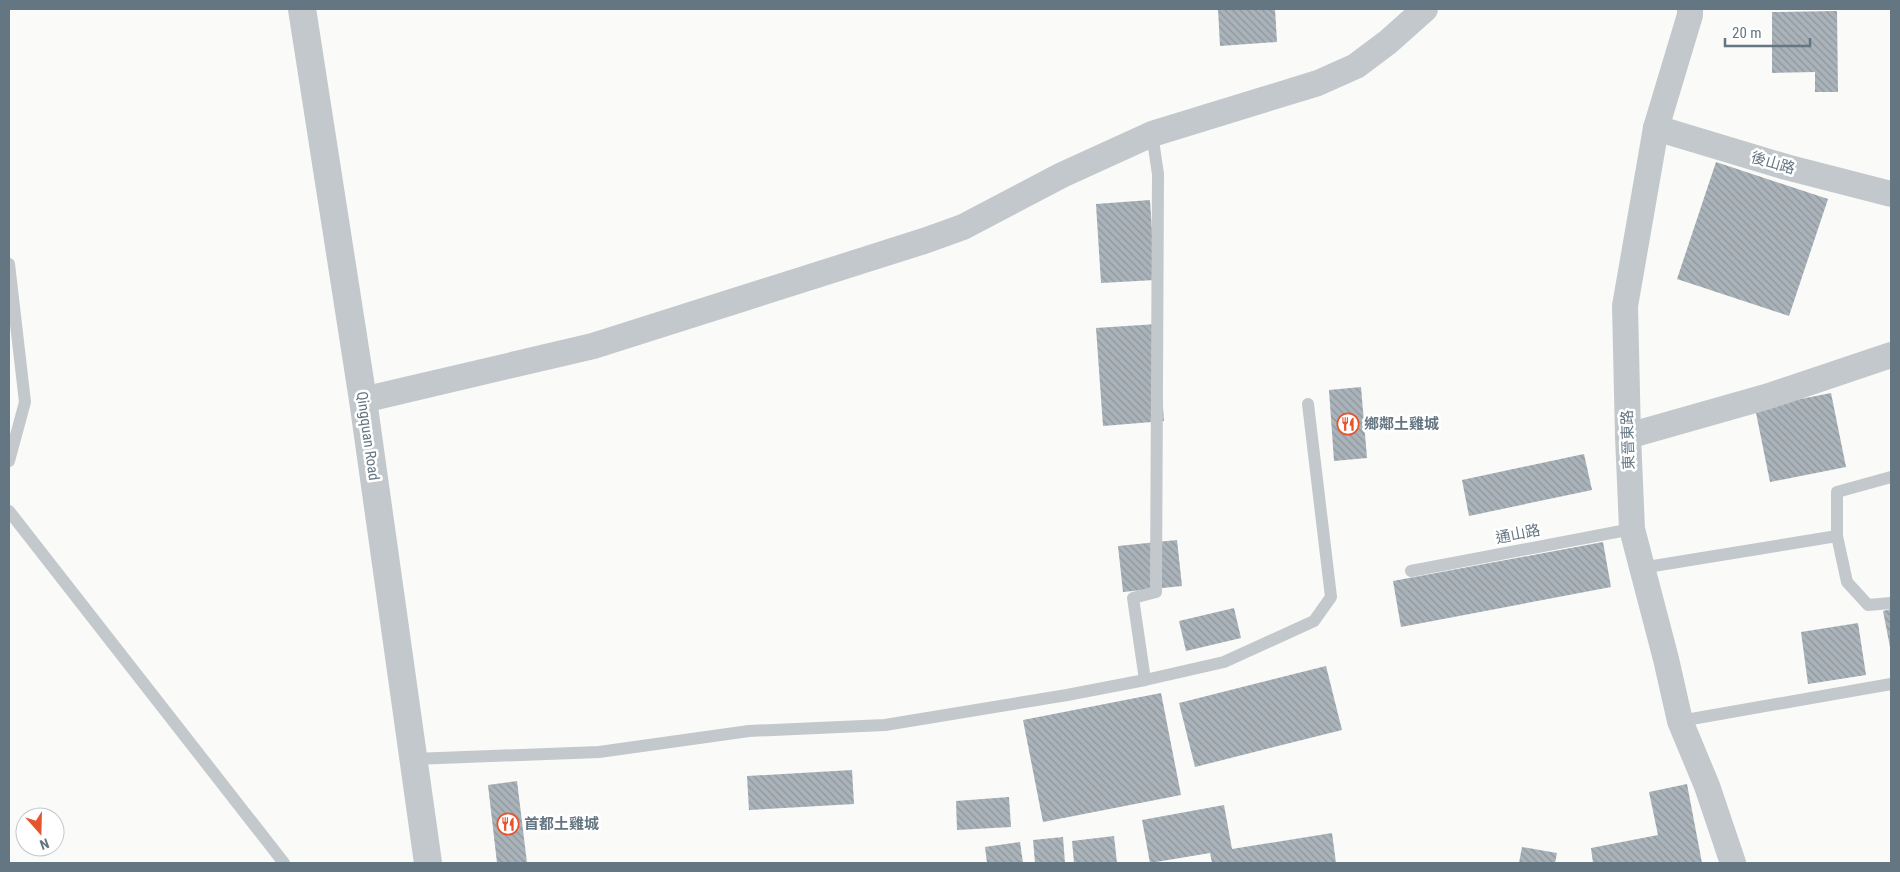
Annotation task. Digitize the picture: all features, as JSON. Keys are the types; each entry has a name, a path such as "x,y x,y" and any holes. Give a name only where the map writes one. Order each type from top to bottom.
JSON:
{"street":[{"name":"Qingquan Road","path":"302,9 363,400 428,863"},
{"path":"363,400 593,346 924,241 963,226 1062,175 1152,134 1318,83 1356,66 1388,42 1425,9"},
{"name":"東晉東路","path":"1690,9 1690,15 1656,128 1625,306 1632,529 1680,721 1707,786 1733,863"},
{"name":"後山路","path":"1656,128 1786,167 1891,194"},
{"path":"1628,436 1768,396 1891,355"}],"lane":[{"path":"1145,680 1133,598 1156,592 1158,174 1152,134"},
{"path":"9,264 25,402 9,461"},
{"path":"413,759 600,752 749,731 885,725 999,707 1145,680 1224,662 1314,621 1331,597 1308,404"},
{"path":"1891,478 1837,492 1837,536 1846,582 1868,605 1891,603"},
{"path":"9,511 284,863"},
{"name":"通山路","path":"1411,571 1632,529"},
{"path":"1641,568 1837,536"},
{"path":"1680,721 1891,684"}],"building":[{"path":"1218,9 1275,9 1277,42 1220,46"},
{"path":"1837,11 1838,92 1815,92 1815,72 1772,73 1772,12"},
{"path":"1716,162 1828,199 1789,316 1677,279"},
{"path":"1150,200 1155,280 1101,283 1096,204"},
{"path":"1157,324 1164,421 1103,426 1096,328"},
{"name":"鄉鄰土雞城","path":"1361,387 1367,458 1334,461 1329,390"},
{"path":"1831,393 1846,467 1770,482 1755,408"},
{"path":"1584,454 1592,490 1469,516 1462,480"},
{"path":"1177,540 1182,586 1123,592 1118,546"},
{"path":"1603,542 1611,587 1401,627 1393,581"},
{"path":"1234,608 1241,638 1186,651 1179,621"},
{"path":"1891,609 1891,647 1890,647 1883,611"},
{"path":"1858,623 1866,675 1808,684 1801,632"},
{"path":"1326,666 1342,730 1195,767 1179,703"},
{"path":"1161,693 1181,795 1043,822 1023,720"},
{"path":"852,770 854,804 749,810 747,776"},
{"name":"首都土雞城","path":"517,781 527,863 497,863 488,785"},
{"path":"1687,784 1702,863 1593,863 1591,848 1658,835 1649,792"},
{"path":"1009,797 1011,827 957,830 956,801"},
{"path":"1224,805 1232,849 1332,833 1336,863 1212,863 1210,853 1150,863 1142,820"},
{"path":"1114,836 1117,863 1074,863 1072,841"},
{"path":"1063,837 1065,863 1035,863 1033,840"},
{"path":"1020,842 1023,863 987,863 985,847"},
{"path":"1522,847 1557,853 1555,863 1519,863"}],"place":[{"name":"鄉鄰土雞城","path":"1348,424"},
{"name":"首都土雞城","path":"508,824"}]}
